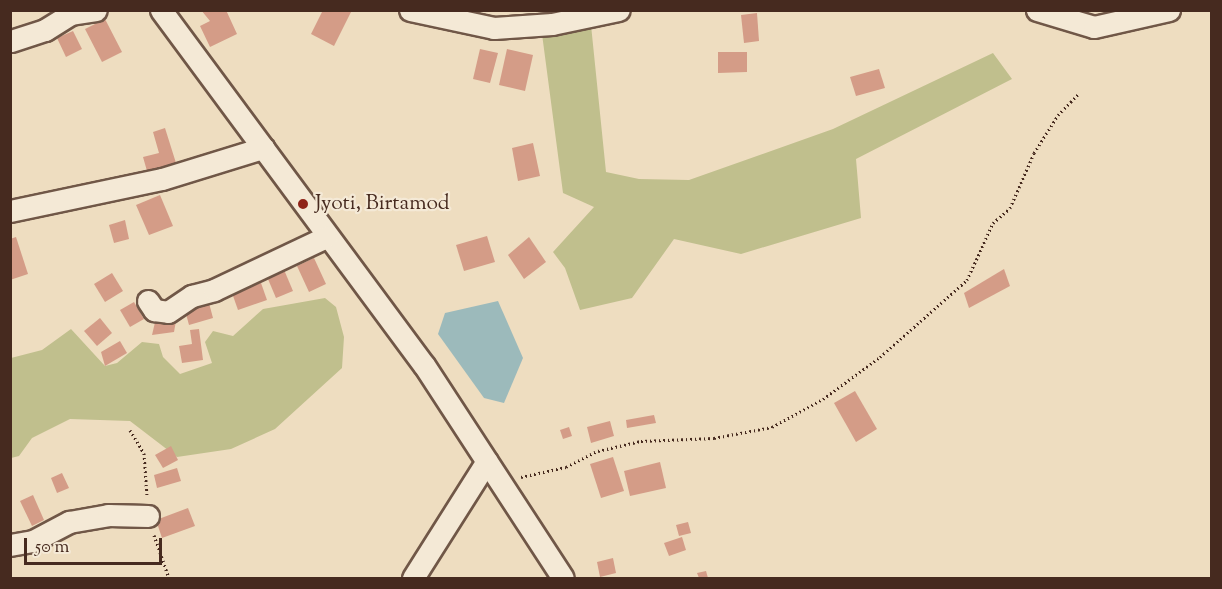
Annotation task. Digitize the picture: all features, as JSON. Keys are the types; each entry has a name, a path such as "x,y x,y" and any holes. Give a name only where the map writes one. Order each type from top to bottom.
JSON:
{"street":[{"path":"11,41 45,30 71,14 96,10"},
{"path":"161,10 326,237 424,365 563,579"},
{"path":"410,10 494,28 552,24 619,10"},
{"path":"1037,10 1094,27 1169,10"},
{"path":"10,212 162,179 263,148"},
{"path":"148,301 154,310 168,312 192,296 214,290 326,237"},
{"path":"413,579 487,461"},
{"path":"10,545 33,541 69,522 108,515 148,516"}],"path":[{"path":"499,479 566,467 598,451 641,441 714,438 772,427 806,410 880,357 967,280 993,223 1010,208 1034,153 1058,115 1079,93"},
{"path":"130,430 144,453 148,516 169,579"}],"shaded area":[{"path":"591,25 606,172 639,179 689,180 833,129 993,53 1012,79 856,159 861,218 741,254 674,239 632,298 580,310 565,268 553,252 594,207 563,193 542,34"},
{"path":"325,298 336,307 344,337 342,368 275,429 231,449 177,457 130,421 70,419 32,438 19,456 11,458 11,358 42,350 71,329 105,366 117,363 142,342 159,344 163,357 180,374 212,363 205,342 213,331 233,336 263,309"}],"water":[{"path":"498,301 523,358 504,403 484,398 438,334 445,313"}],"building":[{"path":"201,10 226,10 237,34 210,47 200,26 210,21"},
{"path":"323,10 352,10 334,46 311,34"},
{"path":"757,13 759,41 744,43 741,15"},
{"path":"105,19 122,52 102,62 85,29"},
{"path":"73,31 82,49 66,57 57,38"},
{"path":"480,49 498,53 490,83 473,79"},
{"path":"507,49 533,55 525,91 499,85"},
{"path":"718,52 747,52 747,72 718,73"},
{"path":"879,69 885,88 856,96 850,77"},
{"path":"165,128 176,163 147,171 143,157 159,153 153,132"},
{"path":"533,143 540,176 518,181 512,148"},
{"path":"160,195 173,226 149,235 136,205"},
{"path":"125,220 129,239 114,243 109,225"},
{"path":"487,236 495,262 464,271 456,245"},
{"path":"16,237 28,274 10,280 10,239"},
{"path":"529,237 546,262 524,279 508,255"},
{"path":"314,258 326,284 309,292 297,266"},
{"path":"282,265 293,291 276,298 265,272"},
{"path":"1004,269 1010,286 969,308 964,293"},
{"path":"112,273 123,291 105,302 94,284"},
{"path":"261,283 267,300 238,310 232,293"},
{"path":"134,302 144,319 130,327 120,310"},
{"path":"209,303 213,318 189,325 185,310"},
{"path":"177,315 174,332 152,335 156,318"},
{"path":"100,318 112,333 97,346 84,331"},
{"path":"199,329 203,360 182,363 179,346 192,344 190,330"},
{"path":"120,341 127,353 105,366 101,352"},
{"path":"855,391 877,429 856,442 834,403"},
{"path":"654,415 656,423 627,428 626,420"},
{"path":"610,421 614,436 591,443 587,427"},
{"path":"569,427 572,436 563,439 560,430"},
{"path":"171,446 178,460 163,468 155,455"},
{"path":"613,457 624,491 601,498 590,464"},
{"path":"660,462 666,488 630,496 624,471"},
{"path":"177,468 181,481 157,488 154,475"},
{"path":"62,473 69,488 57,493 51,478"},
{"path":"33,495 44,520 32,526 20,501"},
{"path":"188,508 195,526 162,538 156,520"},
{"path":"688,522 691,533 679,536 676,525"},
{"path":"682,537 686,550 669,556 664,543"},
{"path":"613,558 616,573 600,577 597,562"},
{"path":"706,571 708,578 699,578 697,573"}],"place":[{"name":"Jyoti, Birtamod","path":"303,204"}]}
